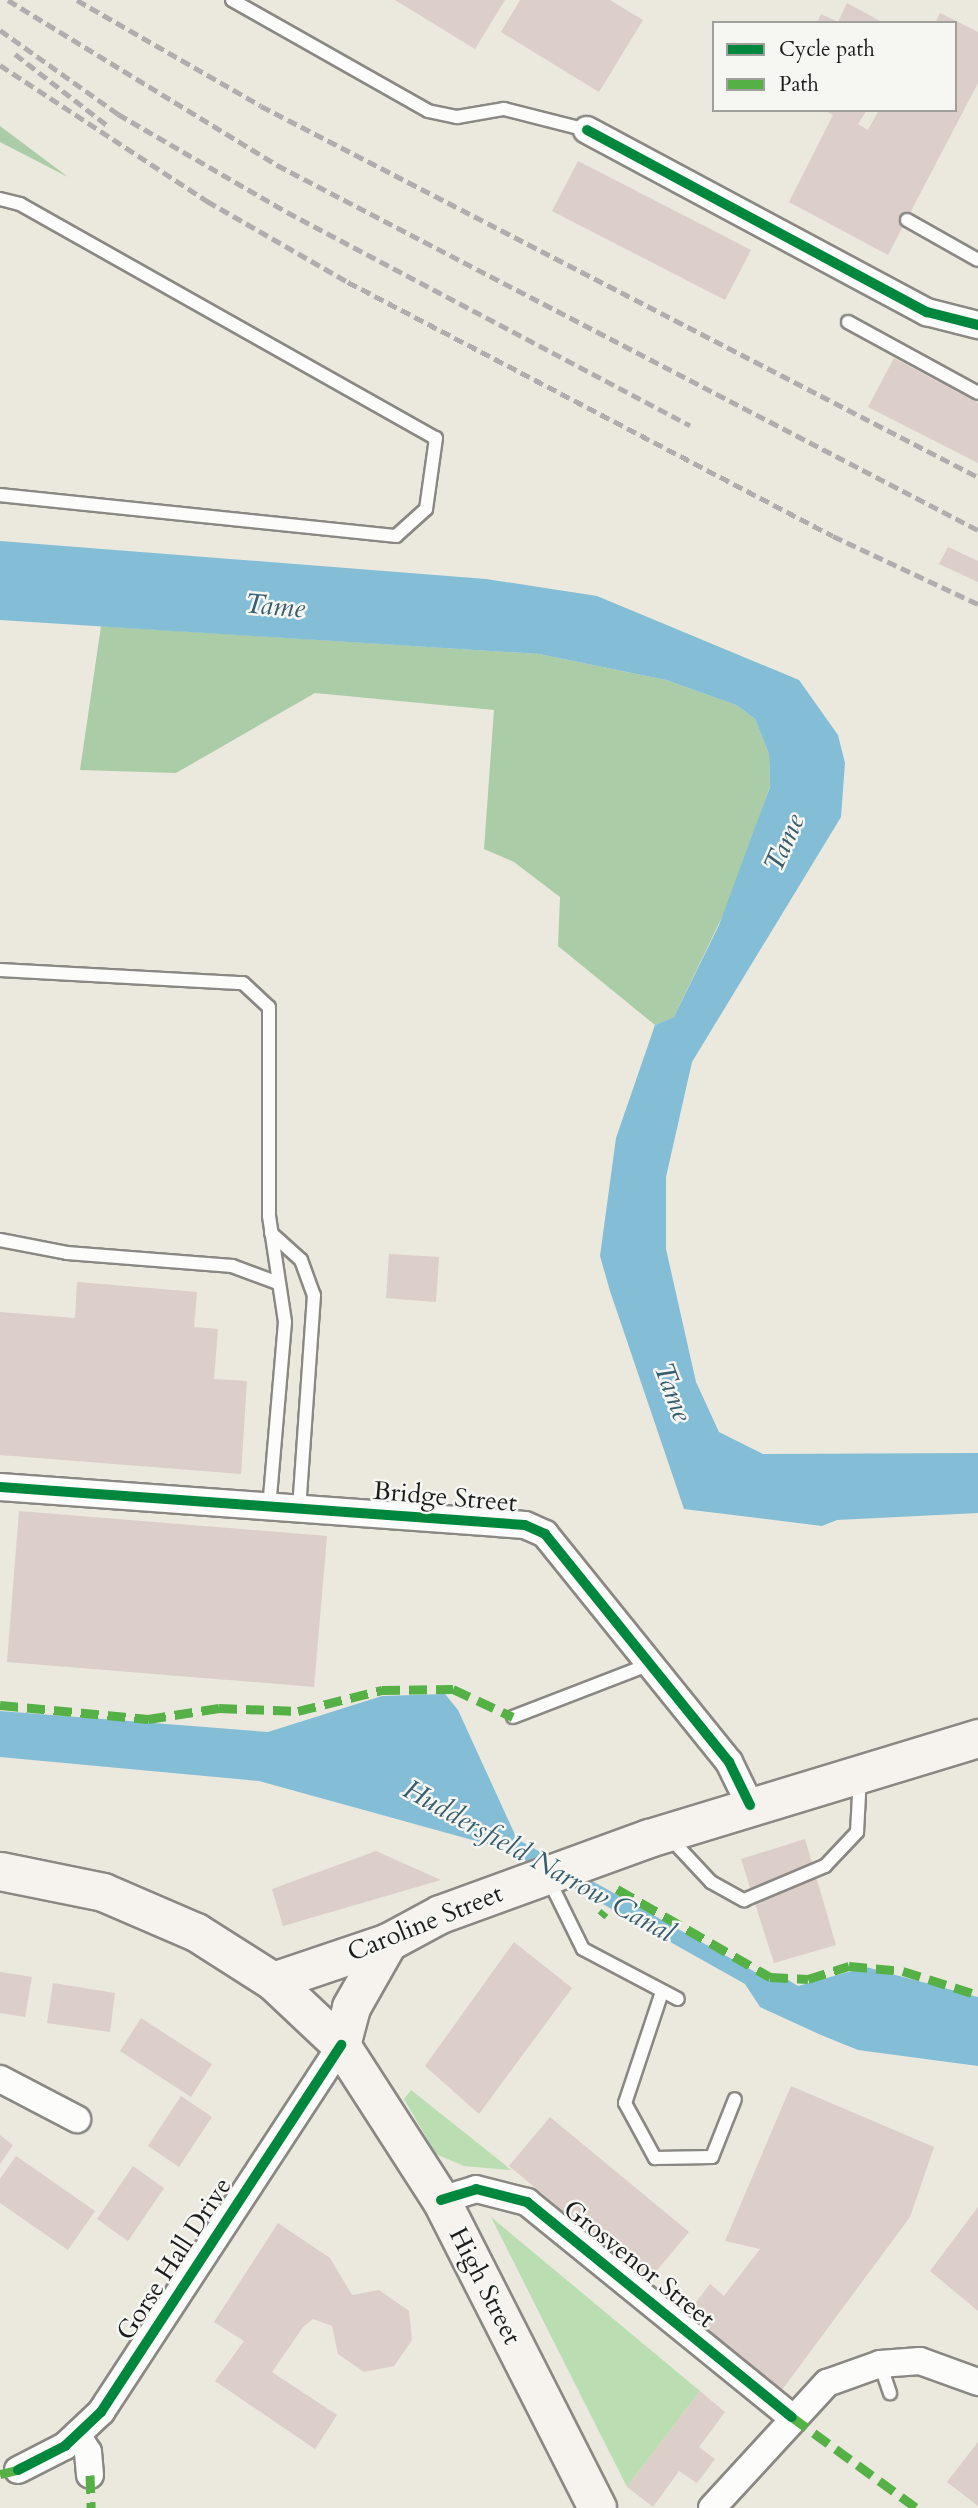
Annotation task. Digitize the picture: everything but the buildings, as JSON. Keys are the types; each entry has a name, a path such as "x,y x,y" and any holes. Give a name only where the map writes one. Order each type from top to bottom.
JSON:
{"main road":[{"name":"Caroline Street","path":"273,1981 388,1942 512,1887 557,1876 666,1833 750,1805 978,1738"},
{"name":"High Street","path":"0,1871 103,1892 196,1932 273,1981 341,2045 441,2200 597,2508"},
{"path":"341,2045 351,2007 388,1942"}],"street":[{"path":"587,130 927,312 978,325"},
{"name":"Bridge Street","path":"0,1487 525,1525 545,1534 729,1762 750,1805"},
{"name":"Gorse Hall Drive","path":"18,2470 77,2435 101,2412 341,2045"},
{"path":"0,2078 77,2119"},
{"name":"Grosvenor Street","path":"441,2200 476,2189 527,2202 792,2417"},
{"path":"712,2508 792,2417 827,2383 880,2364 920,2361 978,2382"},
{"path":"77,2435 88,2452 90,2475"}],"lane":[{"path":"232,0 428,111 457,117 504,109 587,130"},
{"path":"0,199 20,204 436,438 426,509 396,536 0,495"},
{"path":"906,220 978,260"},
{"path":"848,322 978,393"},
{"path":"0,970 221,981 261,993 269,1007 271,1233 285,1322 269,1507"},
{"path":"271,1233 301,1260 314,1295 299,1509"},
{"path":"0,1240 67,1253 232,1266 278,1283"},
{"path":"513,1717 650,1664"},
{"path":"666,1833 711,1882 744,1900 825,1866 856,1832 860,1773"},
{"path":"557,1876 583,1949 678,1999"},
{"path":"662,1992 625,2103 655,2158 712,2157 735,2099"},
{"path":"880,2364 890,2393"}],"green space":[{"path":"0,126 68,177 0,142"},
{"path":"101,626 539,654 666,680 736,705 755,719 769,754 770,786 735,890 674,1017 655,1025 558,946 560,897 514,862 484,849 494,710 315,693 176,773 80,770"},
{"path":"411,2090 511,2170 464,2166 436,2154 404,2099"},
{"path":"491,2217 700,2391 627,2487 493,2221"}],"water":[{"name":"Tame","path":"0,541 486,579 597,596 799,680 838,735 845,763 841,817 692,1062 666,1177 666,1249 696,1382 719,1432 763,1454 978,1453 978,1513 837,1520 822,1526 684,1509 600,1256 616,1138 655,1025 674,1017 719,925 770,787 769,754 755,719 736,705 666,680 539,654 0,620"},
{"name":"Huddersfield Narrow Canal","path":"445,1694 458,1710 517,1839 773,1982 785,1978 798,1986 866,1967 978,1997 978,2066 858,2050 821,2035 760,2007 745,1984 505,1849 259,1781 0,1757 0,1711 268,1732 382,1696"}],"railway":[{"path":"8,0 277,165 978,530"},
{"path":"77,0 261,106 978,477"},
{"path":"0,30 118,114 287,212 690,425"},
{"path":"15,54 107,125"},
{"path":"0,65 207,201 348,282 833,536 978,604"}],"marked path":[{"path":"0,1705 148,1719 219,1708 298,1711 382,1690 453,1689 513,1717"},
{"path":"617,1889 770,1977 808,1979 849,1966 903,1971 978,1995"},
{"path":"601,1916 605,1911"},
{"path":"792,2417 917,2508"},
{"path":"0,2474 18,2470"},
{"path":"90,2475 91,2508"}],"cycle path":[{"path":"587,130 927,312 978,325"},
{"path":"0,1487 525,1525 545,1534 729,1762 750,1805"},
{"path":"18,2470 65,2446 101,2412 341,2045"},
{"path":"441,2200 476,2189 527,2202 792,2417"}]}
